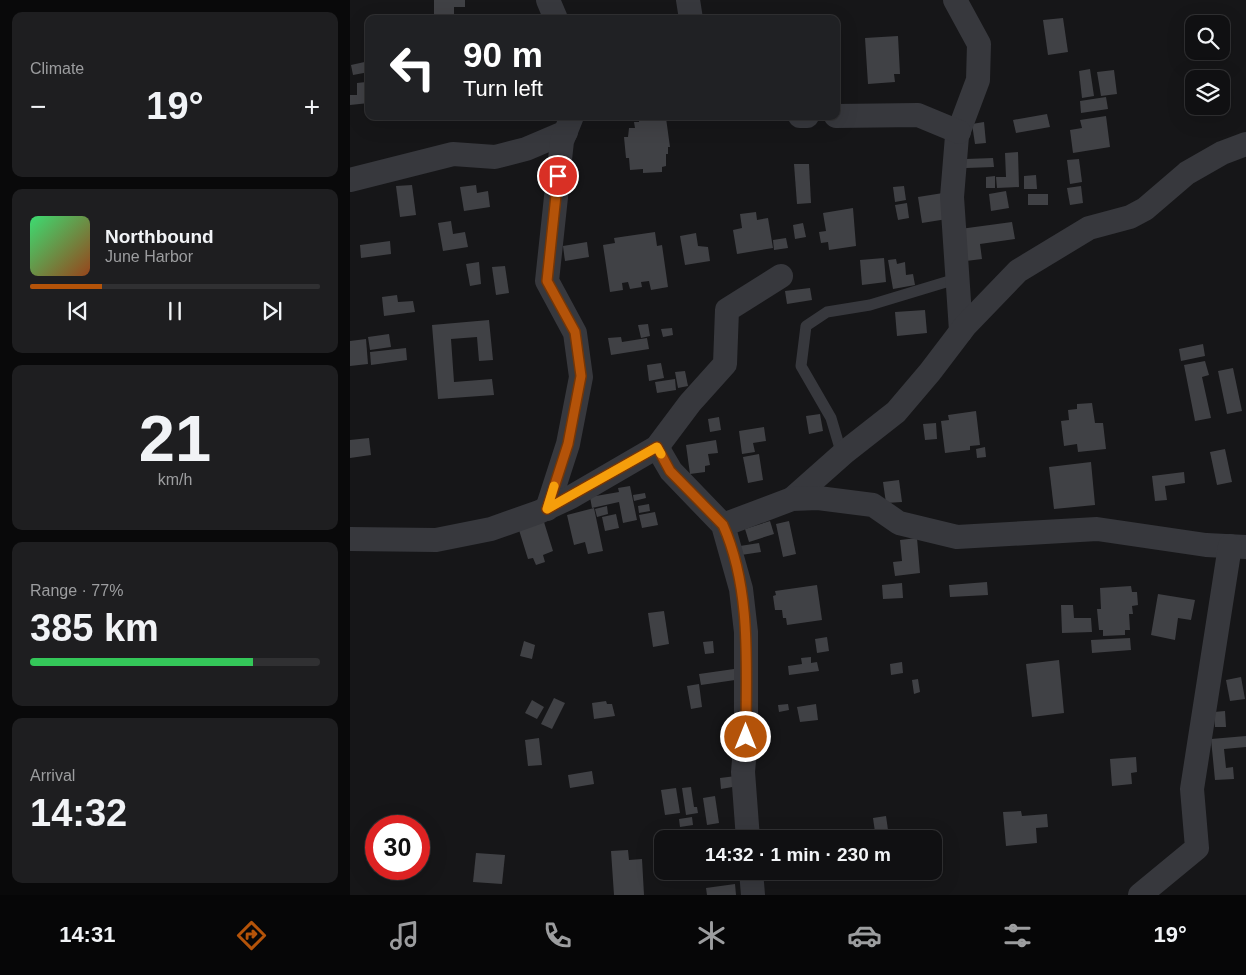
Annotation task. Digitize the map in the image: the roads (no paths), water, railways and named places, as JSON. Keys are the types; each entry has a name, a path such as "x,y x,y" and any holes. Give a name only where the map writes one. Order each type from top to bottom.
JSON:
{"street":[{"path":"548,0 554,15"},
{"path":"688,0 690,15"},
{"path":"954,0 979,44 978,80 959,132 952,197 956,279 961,331"},
{"path":"840,116 918,115 959,132"},
{"path":"350,180 453,154 495,156 526,149 569,124"},
{"path":"547,509 568,444 581,376 575,332 547,281 562,141 569,124"},
{"path":"792,499 842,455 896,412 961,331 1018,271 1089,228 1130,216 1145,209 1187,173 1222,153 1246,144"},
{"path":"350,539 436,540 491,529 547,509 657,447 690,403 725,364 726,310 781,276"},
{"path":"657,447 670,471 723,525 740,589 746,632 746,737 743,772 747,830"},
{"path":"723,525 792,499 818,498 873,505 899,523 957,537 1097,529 1206,545 1238,547 1192,789 1197,848 1140,895"},
{"path":"752,880 753,895"}],"lane":[{"path":"842,455 831,418 802,366 806,326 827,312 870,305 956,279"}]}
